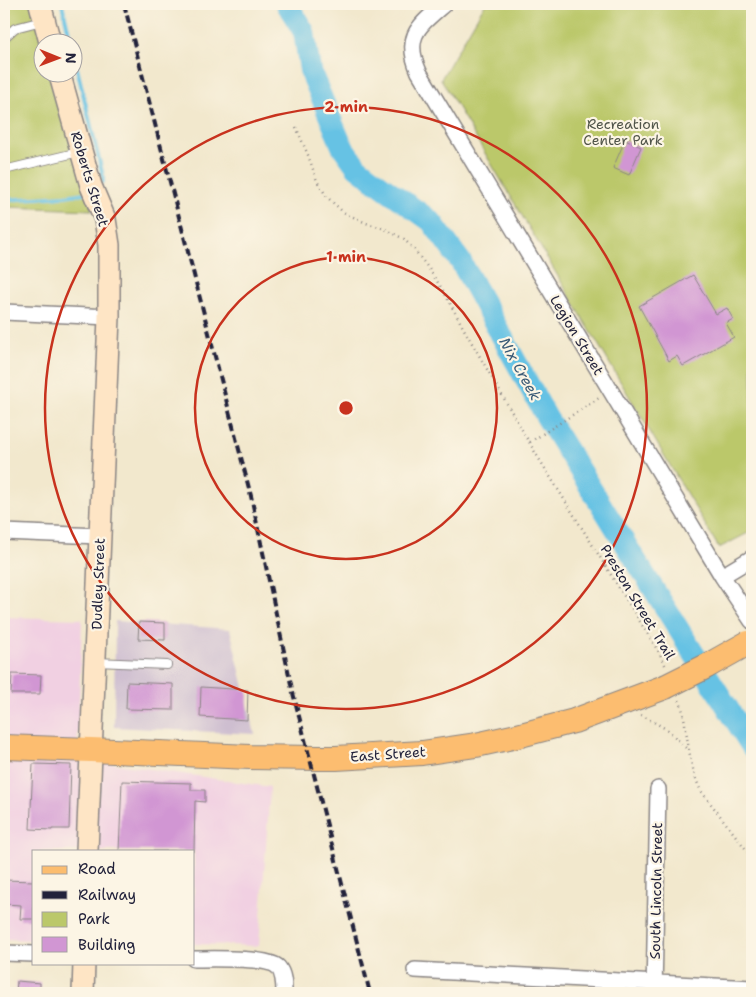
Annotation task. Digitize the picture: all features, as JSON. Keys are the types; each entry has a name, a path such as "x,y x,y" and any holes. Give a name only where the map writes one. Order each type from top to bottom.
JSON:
{"main road":[{"name":"East Street","path":"4,748 250,757 336,758 422,753 476,746 574,721 670,684 707,666 751,635"}],"street":[{"name":"Legion Street","path":"444,4 420,25 414,38 414,58 419,72 722,576 751,635"},
{"path":"42,12 47,32"},
{"name":"Roberts Street","path":"62,82 90,186 105,220 109,245 108,317"},
{"path":"4,312 108,317"},
{"name":"Dudley Street","path":"87,850 108,317"},
{"path":"4,532 100,536"},
{"path":"722,576 752,558"},
{"name":"South Lincoln Street","path":"654,988 658,789"},
{"path":"4,953 32,954"},
{"path":"195,959 265,962 278,967 282,974 284,993"},
{"path":"83,993 84,964"},
{"path":"416,970 654,988 752,988"}],"lane":[{"path":"4,38 15,28 42,12"},
{"path":"4,170 81,152"},
{"path":"94,662 168,665"}],"path":[{"name":"Preston Street Trail","path":"296,127 317,181 327,197 343,212 404,239 429,269 444,292 529,442 660,654 670,684 684,710 697,783 701,791 752,857"},
{"path":"529,442 592,403"},
{"path":"638,715 668,730 690,752"}],"shaded area":[{"path":"4,617 82,619 77,758 270,787 259,946 195,944 195,850 32,850 32,940 4,939"},
{"path":"115,621 230,629 255,734 114,727"}],"green space":[{"path":"4,4 32,4 39,32 32,32 32,82 55,82 92,210 4,207"},
{"name":"Recreation Center Park","path":"485,4 752,4 752,531 719,548 441,79"}],"building":[{"path":"625,140 641,147 629,175 613,168"},
{"path":"693,275 716,314 727,308 733,319 726,323 734,337 683,366 677,356 669,361 639,306"},
{"path":"139,622 165,623 165,640 138,639"},
{"path":"12,674 41,675 40,694 11,694"},
{"path":"127,682 173,684 173,710 126,709"},
{"path":"201,687 248,690 247,720 200,717"},
{"path":"33,764 71,765 69,829 30,829"},
{"path":"122,781 191,783 191,790 205,790 205,802 195,801 194,850 119,850"},
{"path":"4,880 32,881 32,919 20,919 21,905 4,904"},
{"path":"17,981 40,983 40,993 16,993"}],"waterway":[{"path":"62,4 69,32"},
{"name":"Nix Creek","path":"287,4 304,32 310,70 342,146 357,167 431,221 461,262 547,418 752,747"},
{"path":"80,82 103,182"},
{"path":"4,200 84,193"}],"railway":[{"path":"124,4 251,496 292,689 370,993"}]}
